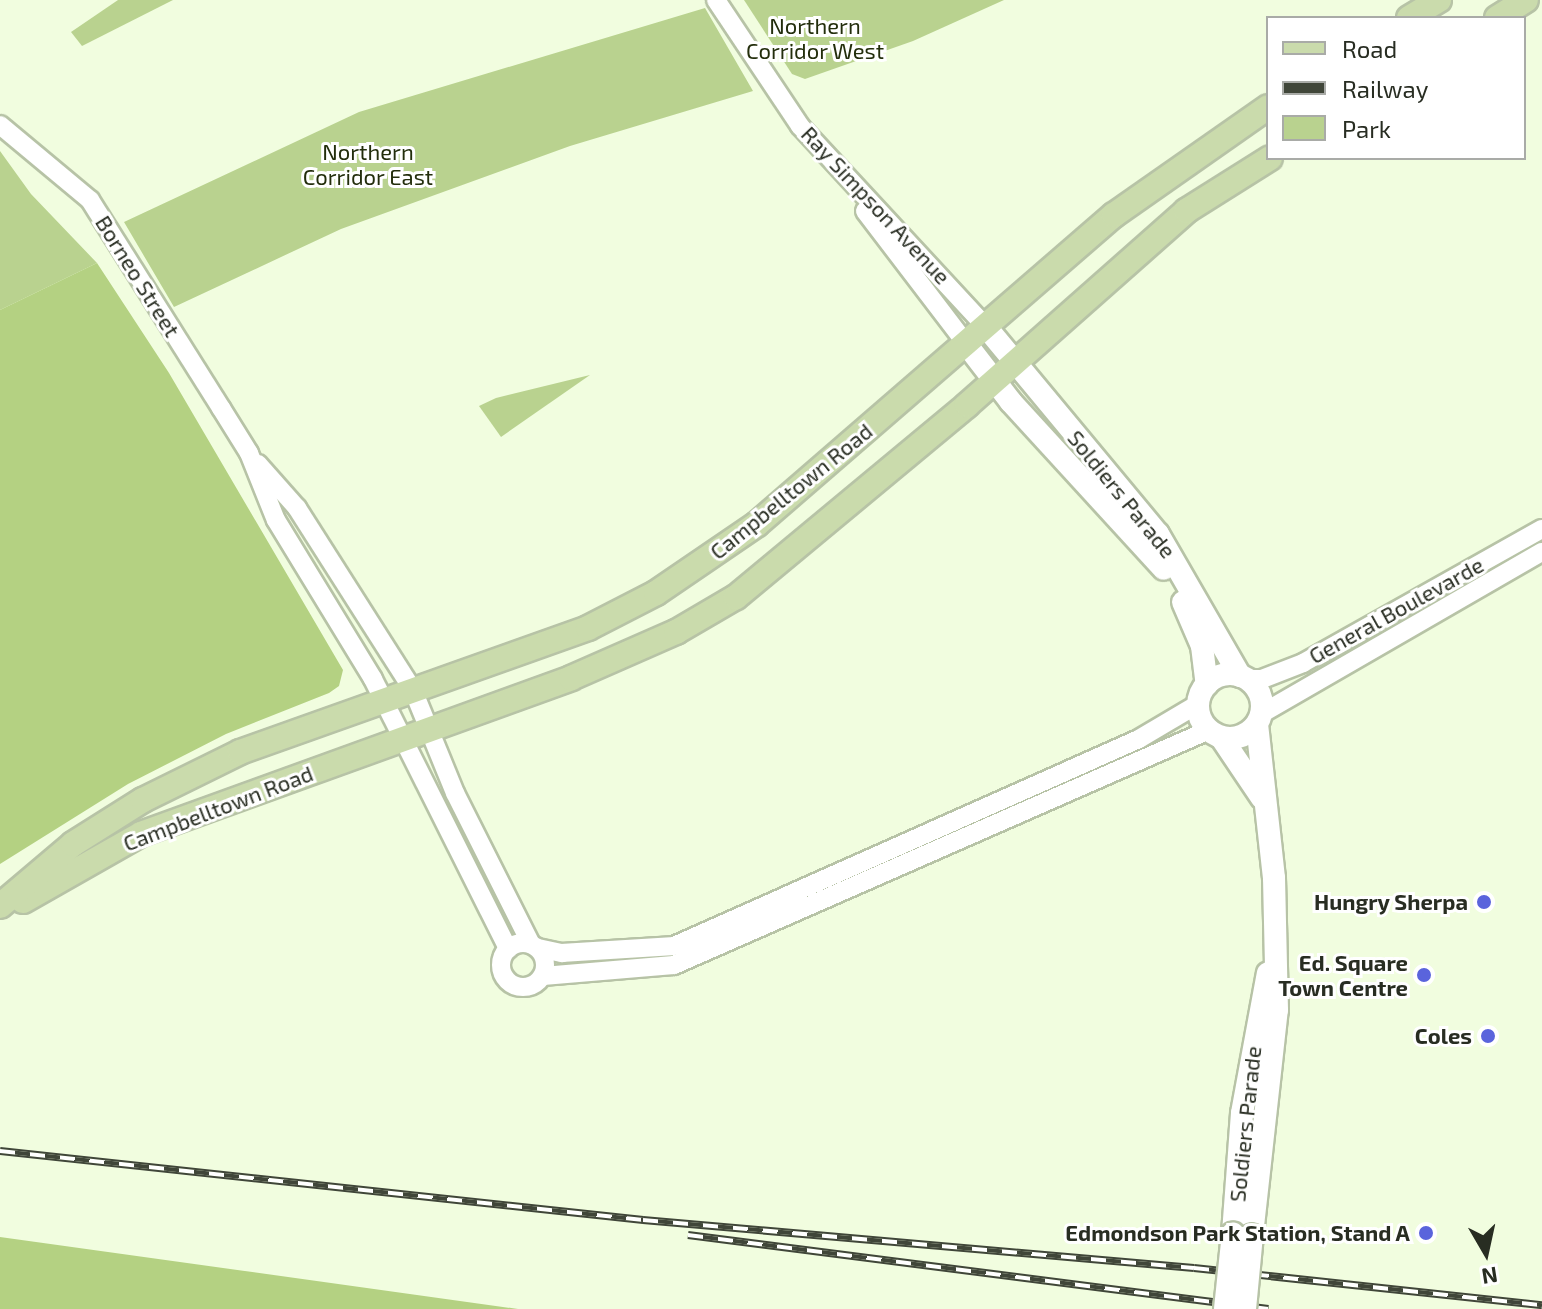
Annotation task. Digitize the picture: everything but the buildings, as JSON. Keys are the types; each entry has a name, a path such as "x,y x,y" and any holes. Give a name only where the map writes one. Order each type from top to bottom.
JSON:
{"main road":[{"path":"1412,16 1439,0"},
{"path":"1500,16 1526,0"},
{"name":"Campbelltown Road","path":"0,906 73,844 143,800 240,752 588,628 656,593 757,524 1114,215 1266,108"},
{"name":"Campbelltown Road","path":"0,917 141,834 629,654 736,597 994,380 1186,211 1267,160"},
{"name":"Soldiers Parade","path":"986,327 1132,500 1185,576 1244,677"},
{"name":"Soldiers Parade","path":"967,345 994,380 1160,564 1193,621 1202,694"},
{"path":"1132,500 1129,514 1156,548 1160,564"},
{"path":"1222,675 1244,677 1260,694 1259,719 1242,736 1215,733 1202,694 1222,675"},
{"name":"Soldiers Parade","path":"1225,1309 1243,1234 1277,1010 1274,878 1263,799 1259,719"},
{"name":"Soldiers Parade","path":"1215,733 1263,799"},
{"name":"Soldiers Parade","path":"1243,1234 1245,1309"}],"street":[{"name":"Ray Simpson Avenue","path":"716,0 781,102 831,163 986,327"},
{"name":"Borneo Street","path":"0,125 90,200 249,453 297,508 413,690 432,729 455,793 534,946"},
{"path":"831,163 967,345"},
{"name":"Borneo Street","path":"249,453 276,520 336,613 508,949"},
{"name":"General Boulevarde","path":"1244,677 1262,679 1303,663 1542,529"},
{"path":"1469,569 1494,569 1542,543"},
{"path":"1259,719 1542,552"},
{"path":"1202,694 1139,739 674,946 562,953 534,946 508,949 501,962 509,982 531,986 543,976 674,965 917,858 1215,733"},
{"path":"825,878 835,887 897,860 917,858"},
{"path":"534,946 545,961 543,976"}],"green space":[{"path":"118,0 173,0 82,46 71,32"},
{"name":"Northern Corridor West","path":"744,0 1004,0 913,41 805,79 792,74"},
{"name":"Northern Corridor East","path":"705,8 753,91 570,146 341,229 174,307 124,222 359,112"},
{"path":"0,151 31,194 97,263 0,310"},
{"path":"97,263 169,373 343,670 339,686 329,693 226,734 128,784 0,864 0,310"},
{"path":"590,375 501,437 479,406 496,398"},
{"path":"0,1237 518,1309 0,1309"}],"railway":[{"path":"0,1151 643,1220 1194,1268 1542,1305"},
{"path":"688,1235 1268,1309"}],"place":[{"name":"Hungry Sherpa","path":"1484,902"},
{"name":"Ed. Square Town Centre","path":"1424,975"},
{"name":"Coles","path":"1488,1036"},
{"name":"Edmondson Park Station, Stand A","path":"1426,1233"}]}
